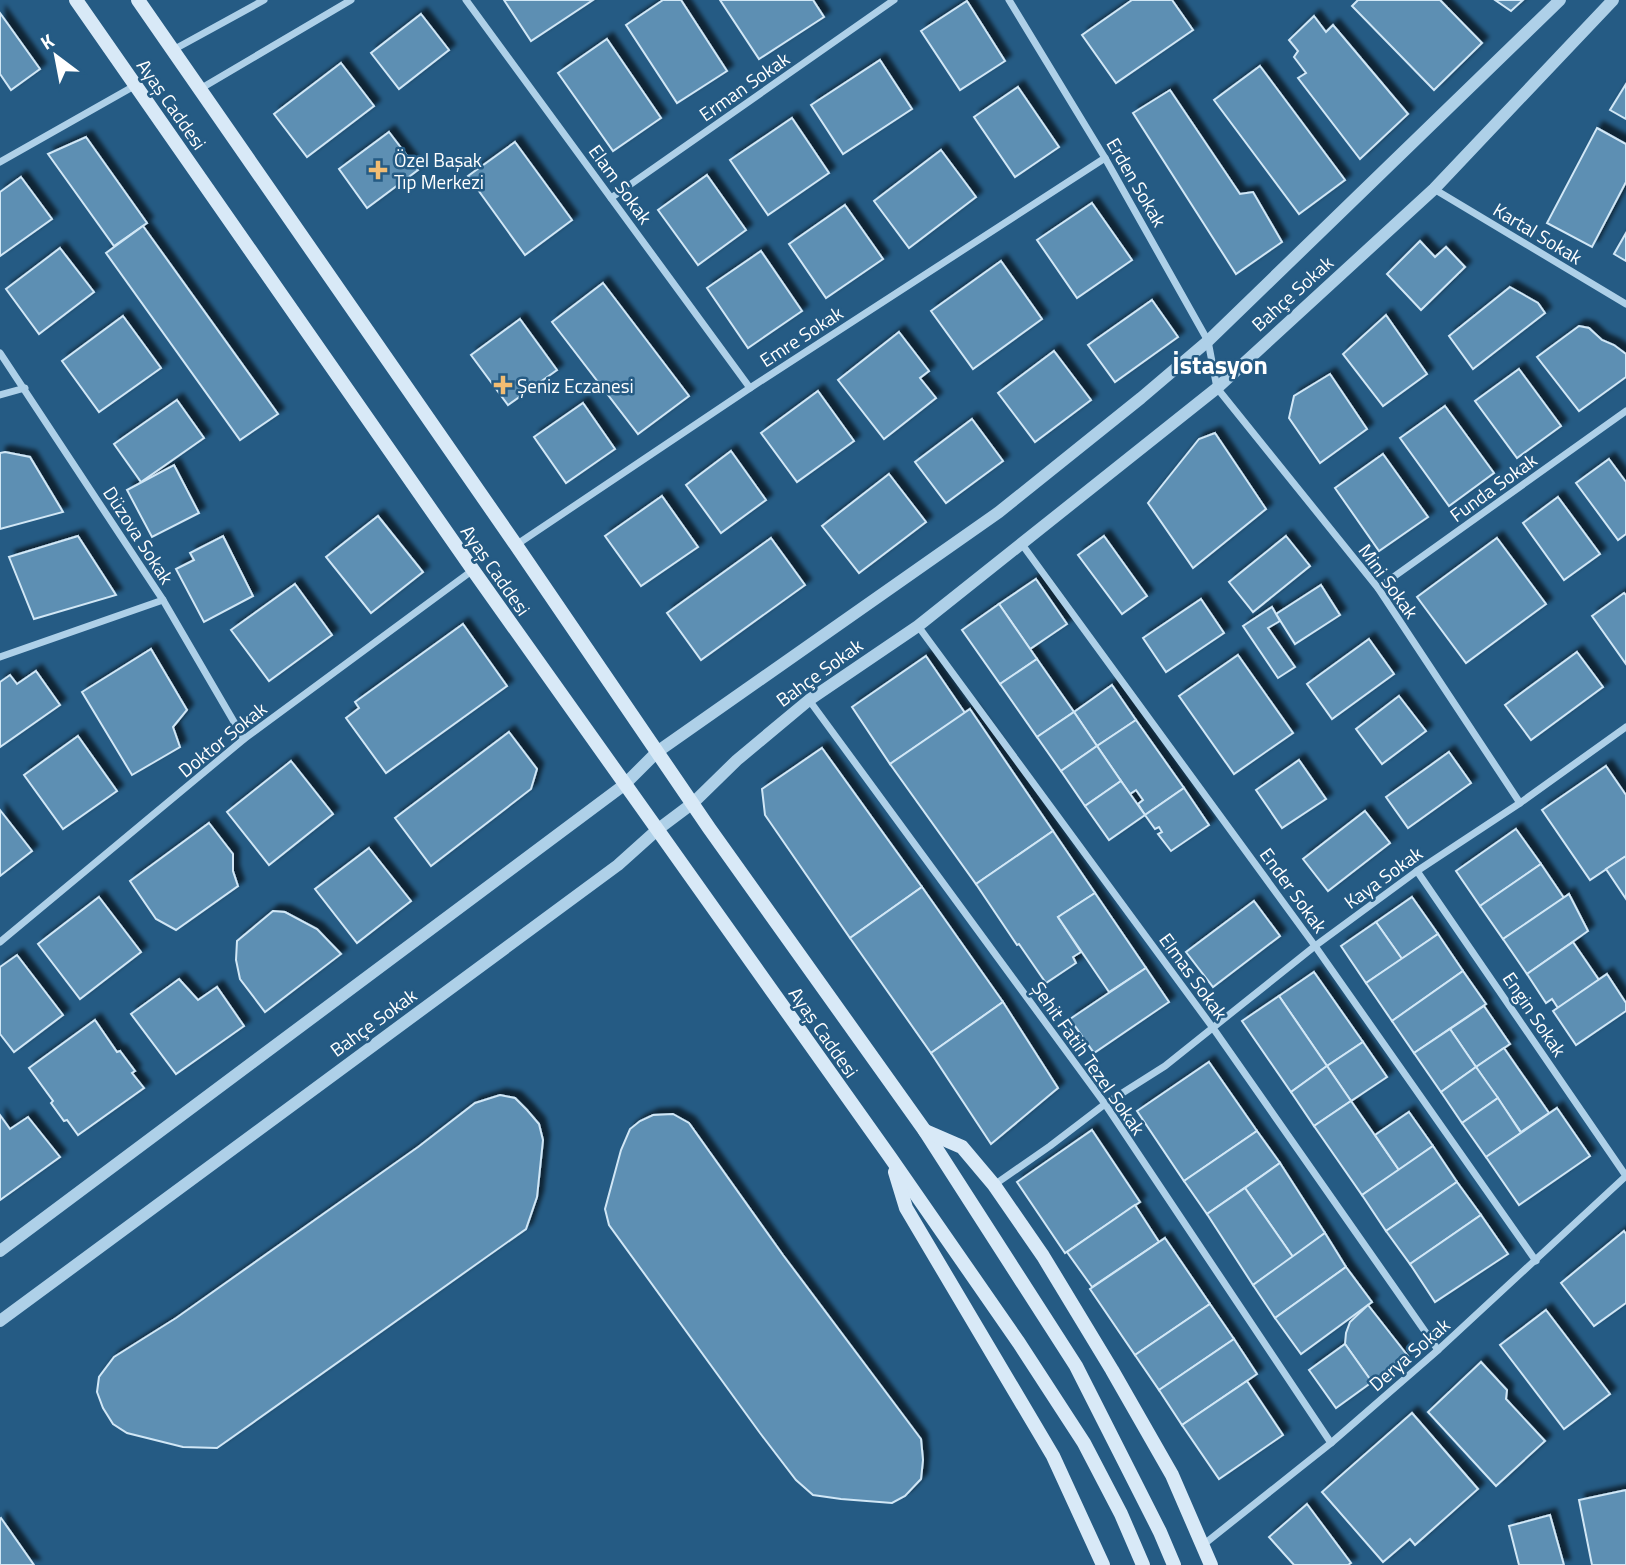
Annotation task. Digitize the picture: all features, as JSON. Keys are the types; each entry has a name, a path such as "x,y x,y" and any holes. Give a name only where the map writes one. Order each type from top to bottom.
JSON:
{"main road":[{"name":"Ayaş Caddesi","path":"76,0 473,570 1019,1343 1084,1443 1121,1514 1143,1565"},
{"name":"Ayaş Caddesi","path":"138,0 725,851 925,1131 1076,1366 1174,1565"},
{"path":"925,1131 962,1147 994,1185 1043,1256 1172,1475 1211,1565"},
{"path":"890,1157 906,1208 1053,1456 1102,1565"}],"street":[{"path":"173,50 264,0"},
{"path":"200,89 351,0"},
{"name":"Elam Sokak","path":"466,0 750,388"},
{"name":"Erman Sokak","path":"611,198 894,0"},
{"name":"Erden Sokak","path":"1009,0 1105,158 1208,341 1217,388"},
{"name":"Bahçe Sokak","path":"0,1251 624,785 657,752 999,512 1208,341 1560,0"},
{"name":"Bahçe Sokak","path":"0,1321 618,865 657,830 693,803 737,760 809,700 918,626 1217,388 1434,189 1609,2"},
{"path":"0,162 136,85"},
{"name":"Emre Sokak","path":"516,545 750,388 1105,158"},
{"name":"Kartal Sokak","path":"1434,189 1626,304"},
{"name":"Düzova Sokak","path":"0,353 163,600 244,739"},
{"path":"0,395 24,388"},
{"name":"Mini Sokak","path":"1217,388 1378,588 1520,803"},
{"name":"Funda Sokak","path":"1378,588 1626,411"},
{"name":"Ender Sokak","path":"1021,543 1315,946 1536,1261"},
{"name":"Doktor Sokak","path":"0,943 244,739 473,570"},
{"path":"0,657 163,600"},
{"name":"Elmas Sokak","path":"918,626 1213,1028 1438,1350"},
{"name":"Şehit Fatih Tezel Sokak","path":"809,700 1105,1104 1331,1443"},
{"name":"Kaya Sokak","path":"994,1185 1105,1104 1165,1066 1315,946 1417,871 1520,803 1626,727"},
{"name":"Engin Sokak","path":"1417,871 1626,1176"},
{"name":"Derya Sokak","path":"1203,1545 1331,1443 1438,1350 1626,1176"}],"building":[{"path":"504,0 593,0 531,41"},
{"path":"663,0 681,0 727,71 677,103 626,25"},
{"path":"720,0 813,0 824,17 759,59"},
{"path":"1132,0 1172,0 1193,30 1116,83 1082,35"},
{"path":"1358,0 1440,0 1482,43 1434,90 1352,6"},
{"path":"1495,0 1523,0 1511,11"},
{"path":"967,1 1005,61 960,90 921,31"},
{"path":"0,13 40,69 11,90 0,74"},
{"path":"421,14 449,50 399,89 371,53"},
{"path":"1314,16 1326,32 1333,25 1408,114 1360,159 1298,78 1306,73 1294,57 1298,51 1289,40"},
{"path":"607,39 661,118 613,151 558,73"},
{"path":"880,60 912,109 843,154 811,105"},
{"path":"341,63 374,106 307,157 274,114"},
{"path":"1260,66 1345,180 1299,214 1214,100"},
{"path":"1626,84 1626,119 1610,110"},
{"path":"1018,87 1059,147 1015,177 974,117"},
{"path":"1170,90 1240,194 1253,192 1282,242 1236,274 1133,113"},
{"path":"792,118 829,173 768,215 730,160"},
{"path":"1597,128 1626,144 1626,182 1592,247 1547,223"},
{"name":"Özel Başak Tıp Merkezi","path":"389,132 418,170 367,208 339,169"},
{"path":"86,137 147,223 114,246 48,154"},
{"path":"515,142 572,220 525,255 468,176"},
{"path":"941,150 976,197 909,248 874,201"},
{"path":"707,175 746,230 698,265 658,210"},
{"path":"21,177 52,219 0,256 0,192"},
{"path":"1092,203 1132,260 1077,298 1037,240"},
{"path":"845,205 883,259 826,298 789,244"},
{"path":"143,226 278,414 240,440 106,253"},
{"path":"1626,233 1626,261 1614,254"},
{"path":"1420,241 1435,257 1446,247 1465,267 1421,310 1387,274"},
{"path":"60,248 94,292 39,334 6,289"},
{"path":"761,251 802,311 748,348 707,288"},
{"path":"1001,261 1042,319 973,369 931,311"},
{"path":"603,283 689,396 638,434 552,322"},
{"path":"1510,287 1538,303 1545,313 1473,369 1449,336"},
{"path":"1152,300 1178,337 1115,382 1088,345"},
{"path":"1386,315 1427,374 1383,406 1343,354"},
{"path":"123,316 161,368 99,412 62,361"},
{"path":"520,319 557,370 508,405 471,355"},
{"path":"1579,326 1589,328 1602,340 1626,354 1626,377 1579,411 1537,357"},
{"path":"899,332 929,371 920,378 936,398 884,439 838,380"},
{"path":"1054,351 1091,400 1035,442 998,393"},
{"path":"1519,369 1561,426 1517,458 1475,401"},
{"path":"1330,374 1367,429 1320,463 1289,418 1294,396"},
{"path":"818,391 854,441 797,482 761,433"},
{"path":"177,400 204,438 141,482 114,444"},
{"path":"583,403 615,449 566,483 534,437"},
{"path":"1445,406 1494,473 1449,506 1400,438"},
{"path":"972,419 1003,461 946,503 915,462"},
{"path":"1215,433 1266,509 1193,568 1148,503 1199,439"},
{"path":"731,451 766,500 721,533 686,485"},
{"path":"0,453 30,457 63,512 0,529"},
{"path":"1383,454 1428,517 1379,551 1335,488"},
{"path":"1609,459 1626,482 1626,534 1618,540 1576,483"},
{"path":"174,465 199,513 152,537 127,490"},
{"path":"889,474 926,522 859,573 822,526"},
{"path":"662,496 698,547 641,586 605,536"},
{"path":"1558,497 1600,554 1564,580 1523,523"},
{"path":"378,516 423,572 371,613 326,557"},
{"path":"78,536 116,595 34,619 9,557"},
{"path":"223,536 253,596 204,622 176,569 194,560 190,553"},
{"path":"1104,536 1147,596 1122,614 1078,555"},
{"path":"1286,536 1310,566 1253,612 1229,582"},
{"path":"771,538 805,585 701,660 667,613"},
{"path":"1497,538 1546,604 1466,663 1417,597"},
{"path":"1036,579 1067,624 1030,649 999,604"},
{"path":"295,584 332,635 269,681 231,630"},
{"path":"1321,585 1340,615 1295,644 1276,614"},
{"path":"1624,593 1626,595 1626,664 1592,616"},
{"path":"1201,599 1224,633 1166,672 1143,638"},
{"path":"999,604 1037,659 1000,684 962,630"},
{"path":"1272,607 1280,621 1268,628 1295,667 1278,678 1243,626"},
{"path":"463,624 507,686 386,773 346,718 359,708 355,702"},
{"path":"1369,639 1394,674 1332,719 1307,684"},
{"path":"151,649 187,710 173,727 180,747 132,775 82,692"},
{"path":"1577,652 1603,687 1531,740 1505,705"},
{"path":"1238,655 1293,733 1234,774 1179,696"},
{"path":"926,656 965,713 890,764 852,707"},
{"path":"1037,659 1074,712 1037,737 1000,684"},
{"path":"36,671 60,705 0,747 0,682 10,675 17,684"},
{"path":"1112,685 1136,720 1097,746 1074,712"},
{"path":"1399,696 1426,731 1382,764 1356,729"},
{"path":"970,709 1053,831 976,884 890,764"},
{"path":"1074,712 1097,746 1061,771 1037,737"},
{"path":"1136,720 1184,788 1145,815 1138,804 1143,800 1136,790 1130,794 1097,746"},
{"path":"509,732 537,769 531,789 431,866 395,818"},
{"path":"78,736 117,791 63,829 24,775"},
{"path":"1097,746 1121,781 1085,806 1061,771"},
{"path":"822,748 922,887 850,938 765,815 762,789"},
{"path":"1449,752 1471,783 1408,828 1386,797"},
{"path":"1299,760 1326,799 1282,828 1256,790"},
{"path":"291,761 333,814 269,865 227,812"},
{"path":"1606,766 1626,795 1626,856 1590,880 1542,810"},
{"path":"1121,781 1145,815 1109,840 1085,806"},
{"path":"1184,788 1209,825 1171,851 1158,834 1162,832 1159,827 1155,829 1145,815"},
{"path":"0,810 32,851 0,876"},
{"path":"1365,811 1390,843 1328,891 1303,859"},
{"path":"209,823 233,854 233,871 238,886 176,930 156,919 130,881"},
{"path":"1516,829 1541,864 1480,906 1456,871"},
{"path":"1053,831 1095,893 1058,917 1081,952 1073,957 1076,963 1046,983 976,884"},
{"path":"369,848 411,901 357,943 315,889"},
{"path":"1626,856 1626,899 1606,869"},
{"path":"1541,864 1564,898 1503,939 1480,906"},
{"path":"922,887 1003,1002 931,1053 850,938"},
{"path":"1095,893 1146,968 1109,992 1058,917"},
{"path":"1569,894 1588,931 1527,974 1503,939"},
{"path":"99,897 141,952 80,999 38,944"},
{"path":"1412,897 1438,934 1402,959 1376,922"},
{"path":"1254,901 1280,936 1213,987 1186,952"},
{"path":"273,911 285,912 317,929 341,954 265,1012 240,979 236,960 237,941"},
{"path":"1376,922 1402,959 1366,983 1341,946"},
{"path":"1438,934 1463,971 1392,1021 1366,983"},
{"path":"1573,942 1599,980 1558,1008 1552,999 1546,1003 1527,974"},
{"path":"17,955 63,1015 14,1052 0,1034 0,967"},
{"path":"1146,968 1169,1002 1094,1053 1070,1019"},
{"path":"1463,971 1486,1004 1414,1053 1392,1021"},
{"path":"1314,972 1363,1042 1327,1066 1279,996"},
{"path":"1607,974 1626,1003 1626,1011 1576,1045 1553,1011"},
{"path":"179,979 198,1000 217,987 244,1026 176,1074 131,1014"},
{"path":"1279,996 1327,1066 1291,1092 1242,1021"},
{"path":"1003,1002 1058,1088 991,1144 931,1053"},
{"path":"1484,1006 1510,1044 1476,1067 1450,1029"},
{"path":"95,1020 117,1052 120,1051 135,1071 132,1073 144,1088 78,1135 67,1120 64,1121 29,1068"},
{"path":"1450,1029 1476,1067 1441,1092 1414,1053"},
{"path":"1363,1042 1387,1077 1351,1101 1327,1066"},
{"path":"1504,1048 1549,1113 1521,1132 1476,1067"},
{"path":"1209,1062 1257,1131 1184,1181 1137,1111"},
{"path":"1327,1066 1351,1101 1314,1126 1291,1092"},
{"path":"1476,1067 1498,1098 1462,1123 1441,1092"},
{"path":"500,1095 515,1098 527,1110 539,1124 543,1140 537,1197 526,1229 217,1448 183,1447 127,1433 113,1424 97,1392 99,1377 114,1357 176,1318 418,1147 475,1103"},
{"path":"1498,1098 1521,1133 1486,1157 1462,1123"},
{"path":"1351,1101 1399,1170 1362,1195 1314,1126"},
{"path":"1557,1108 1590,1156 1519,1205 1486,1157"},
{"path":"1409,1112 1433,1146 1399,1170 1375,1135"},
{"path":"673,1114 689,1123 783,1255 921,1439 921,1479 905,1496 892,1503 813,1495 796,1480 609,1225 605,1209 621,1150 630,1129 653,1115"},
{"path":"0,1115 10,1129 28,1117 60,1157 0,1200"},
{"path":"1092,1130 1140,1202 1065,1253 1017,1182"},
{"path":"1257,1131 1280,1163 1207,1214 1184,1181"},
{"path":"1433,1146 1457,1182 1386,1231 1362,1195"},
{"path":"1280,1163 1325,1233 1293,1257 1245,1188"},
{"path":"1457,1182 1481,1215 1410,1264 1386,1231"},
{"path":"1245,1188 1293,1257 1253,1285 1207,1214"},
{"path":"1135,1205 1159,1242 1092,1287 1067,1252"},
{"path":"1481,1215 1508,1254 1435,1302 1410,1264"},
{"path":"1624,1231 1626,1303 1594,1326 1561,1283"},
{"path":"1325,1233 1346,1267 1275,1318 1253,1285"},
{"path":"1165,1238 1210,1304 1135,1355 1090,1289"},
{"path":"1346,1267 1372,1302 1301,1354 1275,1318"},
{"path":"1210,1304 1234,1339 1159,1390 1135,1355"},
{"path":"1368,1305 1408,1356 1372,1382 1345,1344 1350,1322"},
{"path":"1546,1310 1610,1394 1564,1429 1500,1345"},
{"path":"1234,1339 1257,1374 1182,1425 1159,1390"},
{"path":"1345,1344 1372,1382 1336,1408 1309,1370"},
{"path":"1481,1362 1507,1390 1506,1399 1545,1441 1496,1486 1428,1412"},
{"path":"1247,1381 1283,1435 1219,1479 1182,1425"},
{"path":"1412,1413 1478,1489 1415,1545 1410,1539 1383,1562 1322,1492"},
{"path":"1626,1490 1626,1565 1592,1565 1579,1500"},
{"path":"1307,1504 1351,1563 1294,1565 1269,1537"},
{"path":"1550,1515 1564,1565 1519,1565 1509,1526"},
{"path":"1,1518 34,1565 0,1565"}],"place":[{"name":"Özel Başak Tıp Merkezi","path":"378,170"},
{"name":"Şeniz Eczanesi","path":"503,385"}],"district":[{"name":"İstasyon","path":"1220,364"}]}
